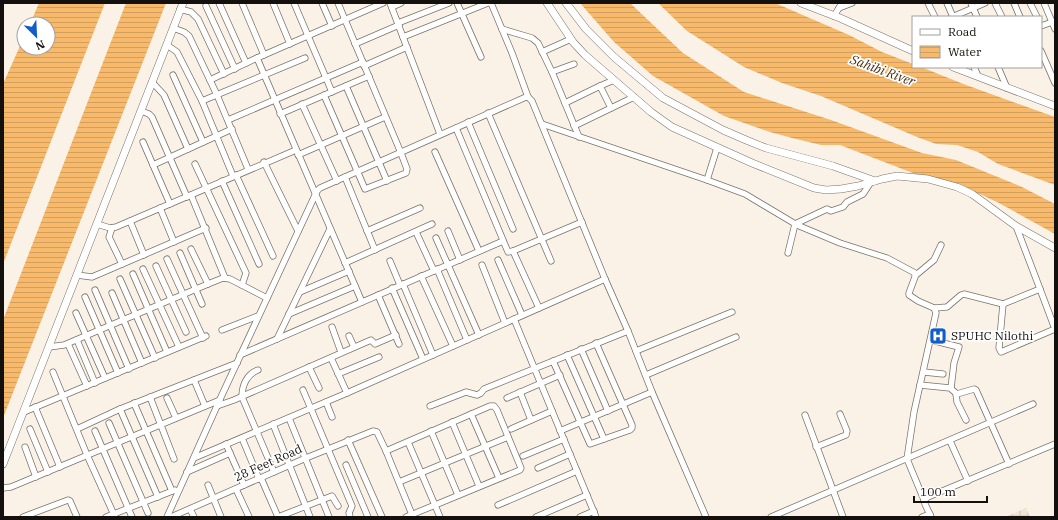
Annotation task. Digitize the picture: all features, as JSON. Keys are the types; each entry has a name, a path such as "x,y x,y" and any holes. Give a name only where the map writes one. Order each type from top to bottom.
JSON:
{"street":[{"path":"219,3 246,63"},
{"path":"242,3 264,55"},
{"path":"273,3 290,44"},
{"path":"294,3 332,92"},
{"path":"322,3 332,26"},
{"path":"324,95 366,189 407,172 401,153 338,3"},
{"path":"210,80 383,3"},
{"path":"401,3 391,5 440,134"},
{"path":"355,44 449,3"},
{"path":"456,3 462,13 481,57"},
{"path":"403,37 488,3"},
{"path":"491,3 528,97 532,102 542,124 652,392 706,517"},
{"path":"547,3 571,39 585,55 651,112 672,127 717,148 814,188 841,190 891,177 928,179 957,187 972,194 1016,226 1055,248"},
{"path":"566,3 586,29 614,57 663,98 723,130 746,140 766,148 833,166 873,182"},
{"path":"801,3 912,51"},
{"path":"834,16 840,5 852,3"},
{"path":"928,3 934,16"},
{"path":"947,3 953,16"},
{"path":"955,16 972,6 985,3"},
{"path":"996,3 1002,16"},
{"path":"1014,3 1020,16"},
{"path":"1030,3 1036,16"},
{"path":"1044,3 1053,21 1055,29"},
{"path":"3,464 182,6 198,19 224,74"},
{"path":"206,6 235,69"},
{"path":"972,6 977,16"},
{"path":"1042,26 1053,21"},
{"path":"173,28 184,32 189,36 232,129 248,170"},
{"path":"502,29 535,39 538,43 552,72 579,137"},
{"path":"542,52 571,39"},
{"path":"167,45 177,52 202,101 234,176 273,256"},
{"path":"228,120 326,78 407,48"},
{"path":"1042,53 1055,83"},
{"path":"257,58 362,302"},
{"path":"202,101 304,58"},
{"path":"552,72 574,64"},
{"path":"958,68 1055,106"},
{"path":"974,68 978,76"},
{"path":"998,68 1007,88"},
{"path":"173,75 203,142"},
{"path":"280,114 368,76"},
{"path":"565,103 614,80"},
{"path":"152,82 163,93 188,149"},
{"path":"346,86 387,181"},
{"path":"600,86 611,108"},
{"path":"167,517 258,316 315,194 320,188 522,98 528,97"},
{"path":"574,126 634,97"},
{"path":"302,104 337,181"},
{"path":"141,111 152,117 170,157 206,228 225,278"},
{"path":"488,113 550,261"},
{"path":"97,224 112,228 222,182 264,162 321,145 385,116"},
{"path":"468,122 514,229"},
{"path":"542,124 745,194 795,224 840,243 887,258 916,274"},
{"path":"456,128 508,252 582,222"},
{"path":"153,165 232,129"},
{"path":"143,142 170,204"},
{"path":"707,180 717,148"},
{"path":"435,152 479,251"},
{"path":"264,162 298,232"},
{"path":"195,164 205,189 246,273 242,285"},
{"path":"345,177 375,250"},
{"path":"222,182 259,264"},
{"path":"795,224 826,209 831,211 843,207 847,202 863,194 873,182"},
{"path":"160,208 174,242"},
{"path":"367,231 420,208"},
{"path":"130,221 144,255"},
{"path":"345,263 432,224"},
{"path":"788,253 795,224"},
{"path":"1003,304 999,348 1001,352 1055,329 1016,226"},
{"path":"112,228 110,239 122,264"},
{"path":"78,275 92,277 206,228"},
{"path":"277,339 330,229"},
{"path":"448,230 460,260"},
{"path":"416,232 467,340"},
{"path":"436,238 479,334"},
{"path":"240,355 503,241"},
{"path":"941,245 934,260 916,274 909,295 918,301 935,308 947,307 964,294 1003,304 1040,289"},
{"path":"192,249 208,284"},
{"path":"513,251 539,308"},
{"path":"180,253 202,304"},
{"path":"24,412 204,337 167,259"},
{"path":"498,260 522,315"},
{"path":"390,261 433,355"},
{"path":"482,265 505,323"},
{"path":"156,266 186,332"},
{"path":"143,269 179,347"},
{"path":"300,292 349,271"},
{"path":"133,274 167,352"},
{"path":"421,276 453,346"},
{"path":"49,347 68,344 196,288 225,278 267,298"},
{"path":"120,279 155,358"},
{"path":"194,458 347,393 605,279"},
{"path":"289,314 355,286"},
{"path":"392,288 423,359"},
{"path":"95,290 129,369"},
{"path":"112,293 142,363"},
{"path":"378,294 399,344"},
{"path":"85,297 118,373"},
{"path":"922,517 930,515 908,459 914,412 931,340 936,313 935,308"},
{"path":"636,351 732,312"},
{"path":"76,313 105,378"},
{"path":"222,330 258,316"},
{"path":"514,319 596,517"},
{"path":"332,327 341,352"},
{"path":"430,406 466,392 477,396 484,389 580,349 628,331"},
{"path":"349,336 354,347"},
{"path":"3,488 11,487 36,477 205,406 242,397 371,340 375,344 396,336"},
{"path":"646,375 736,337"},
{"path":"77,340 95,383"},
{"path":"931,340 959,346 954,363 951,388"},
{"path":"553,361 590,444 632,428 596,343"},
{"path":"68,344 86,386"},
{"path":"580,349 608,411"},
{"path":"567,355 604,439"},
{"path":"338,374 379,357"},
{"path":"331,358 347,393"},
{"path":"77,429 134,403 237,363"},
{"path":"309,367 318,388"},
{"path":"258,370 248,376 242,390 242,397 274,472"},
{"path":"53,372 114,516"},
{"path":"924,372 944,374"},
{"path":"507,398 560,375"},
{"path":"194,380 205,406"},
{"path":"920,385 951,388 956,394 957,402 966,420"},
{"path":"956,394 962,394 974,389 976,390 1009,464"},
{"path":"303,390 352,506 349,513 350,517"},
{"path":"520,392 531,420"},
{"path":"560,431 652,392"},
{"path":"150,397 174,459"},
{"path":"167,398 176,418"},
{"path":"326,402 332,417"},
{"path":"134,403 172,491"},
{"path":"771,517 1033,404"},
{"path":"406,517 413,516 435,505 521,469 494,406 490,406 386,451 413,516"},
{"path":"36,407 60,467"},
{"path":"120,409 158,497"},
{"path":"511,429 552,411"},
{"path":"471,414 499,478"},
{"path":"816,447 846,435 847,431 840,414"},
{"path":"805,415 832,491 843,517"},
{"path":"289,418 329,517"},
{"path":"452,422 479,486"},
{"path":"109,423 148,513"},
{"path":"273,424 310,517"},
{"path":"30,429 48,472"},
{"path":"95,431 132,517"},
{"name":"28 Feet Road","path":"171,517 348,440 373,431 377,432 386,451"},
{"path":"431,431 458,495"},
{"path":"399,482 508,437"},
{"path":"242,438 278,517 291,514 305,506 332,496 338,506"},
{"path":"523,456 564,439"},
{"path":"348,440 382,517"},
{"path":"950,441 968,481"},
{"path":"408,442 440,517"},
{"path":"226,444 244,485"},
{"path":"924,500 1055,444"},
{"path":"25,447 36,477"},
{"path":"187,472 230,454"},
{"path":"538,468 570,454"},
{"path":"346,465 368,517"},
{"path":"498,505 577,471"},
{"path":"208,485 221,517"},
{"path":"106,517 114,516 143,502 181,488"},
{"path":"236,489 249,517"},
{"path":"536,517 587,495"},
{"path":"23,517 68,500 70,501 77,517"},
{"path":"190,509 194,517"},
{"path":"580,517 594,511"}],"shaded area":[{"path":"1026,508 1030,517 1005,517"}],"water":[{"path":"39,3 105,3 3,264 3,84 16,55 56,56 56,16 33,16"},
{"path":"126,3 166,3 3,418 3,320"},
{"path":"580,3 630,3 683,53 744,92 831,120 922,153 956,160 1022,187 1055,204 1055,234 999,203 969,189 945,181 918,175 840,145 821,145 792,138 724,116 653,76 614,42"},
{"name":"Sahibi River","path":"658,3 775,3 849,35 882,52 912,64 912,68 924,68 1055,117 1055,185 998,164 978,152 957,145 936,144 821,96 782,83 744,67 687,31"}],"place":[{"name":"SPUHC Nilothi","path":"938,336"}]}
